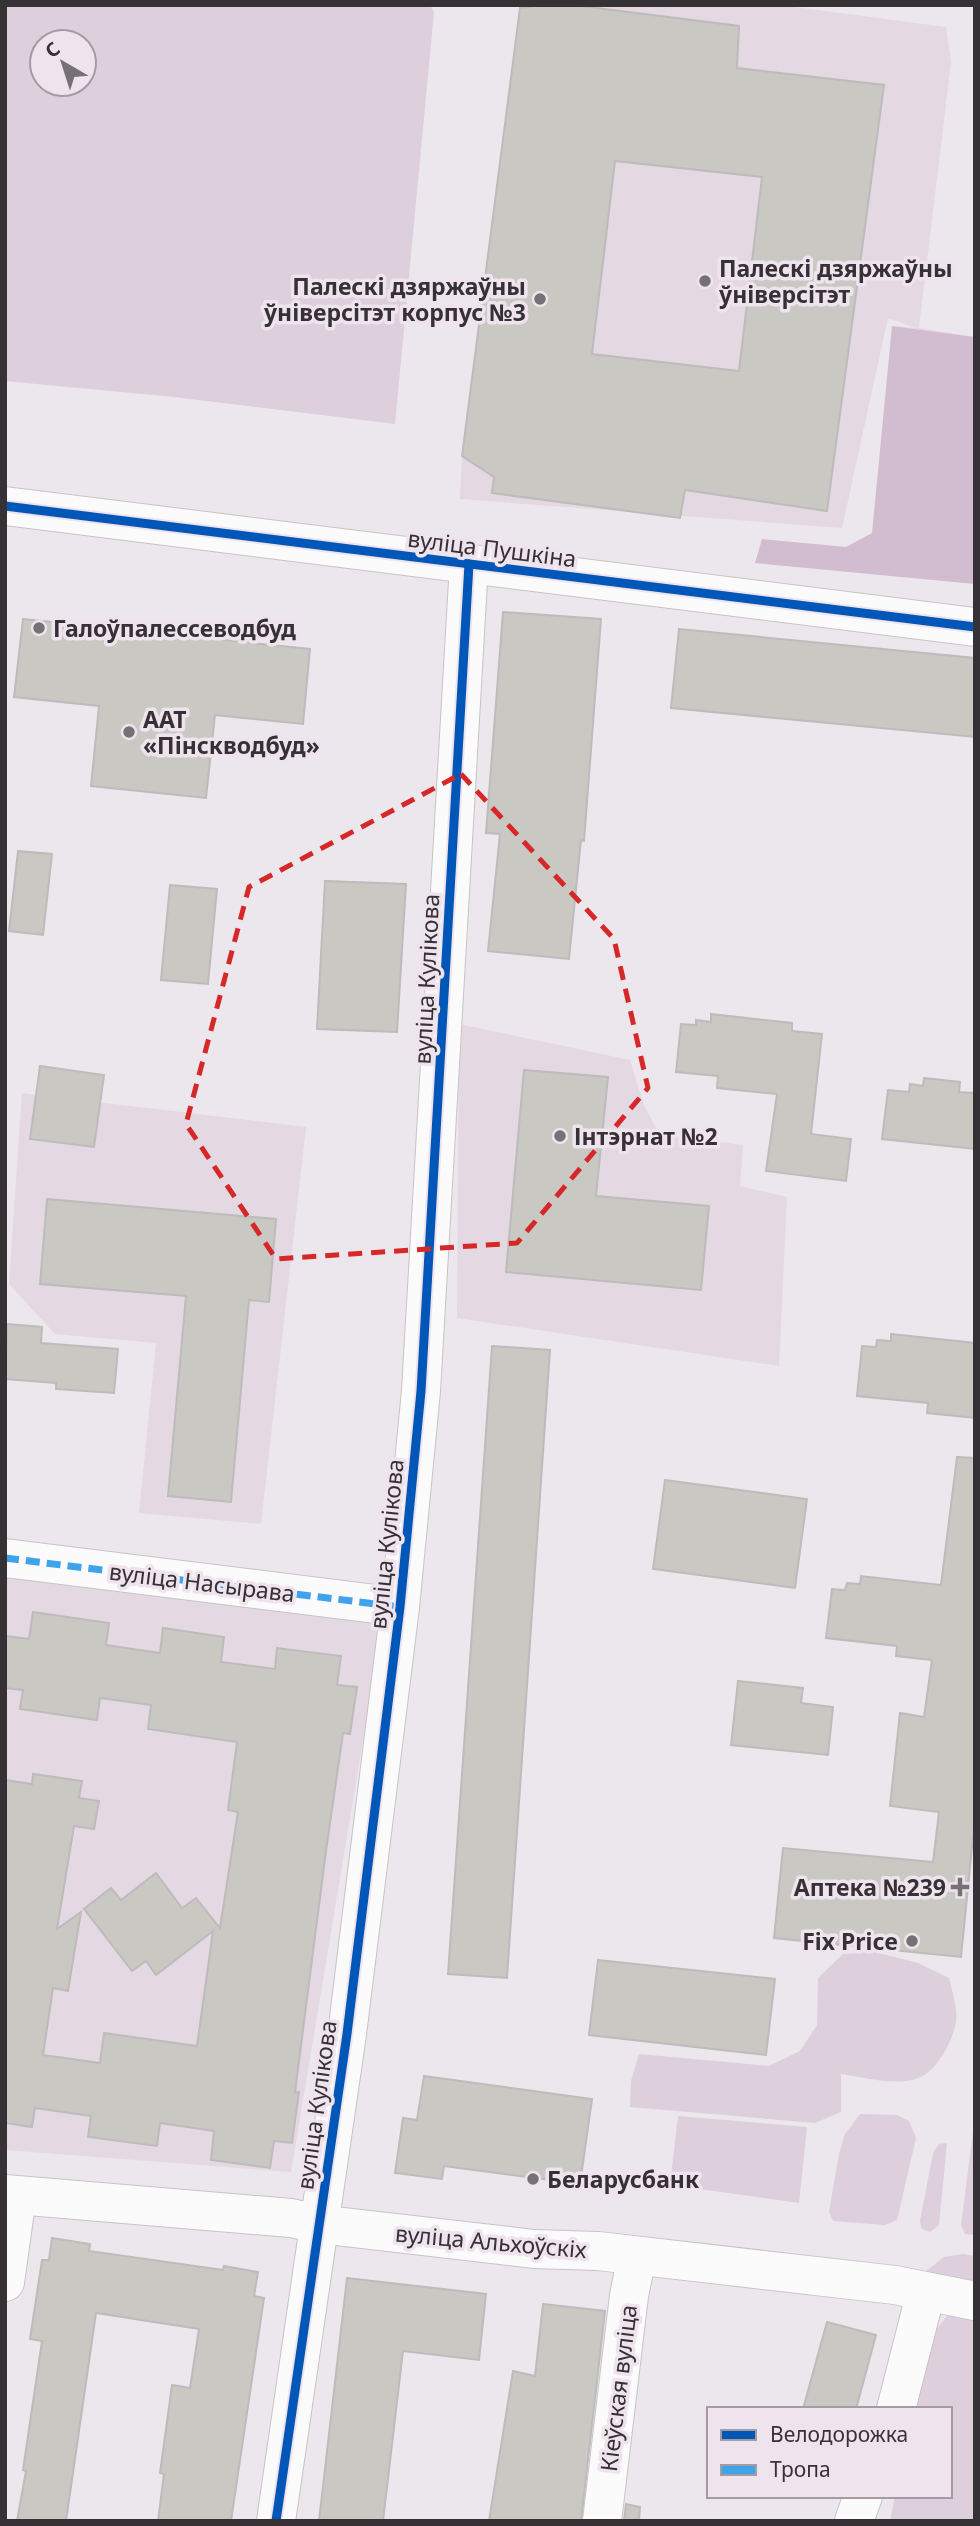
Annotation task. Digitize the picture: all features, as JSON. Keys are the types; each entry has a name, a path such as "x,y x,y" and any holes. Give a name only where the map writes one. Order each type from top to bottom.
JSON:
{"street":[{"name":"вуліца Пушкіна","path":"5,506 975,627"},
{"name":"вуліца Кулікова","path":"276,2521 347,2034 400,1607 423,1366 469,564"},
{"name":"вуліца Насырава","path":"5,1558 400,1607"},
{"name":"вуліца Альхоўскіх","path":"11,2195 291,2218 318,2224 534,2249 637,2256 895,2285 975,2301"},
{"path":"5,2282 11,2195"},
{"name":"Кіеўская вуліца","path":"602,2521 629,2296 637,2256"},
{"path":"897,2407 926,2292"},
{"path":"853,2521 862,2498"}],"highlighted area":[{"path":"461,774 614,939 648,1088 517,1243 276,1259 186,1124 249,887"}],"shaded area":[{"path":"5,5 430,5 434,12 395,424 174,397 5,381"},
{"name":"Палескі дзяржаўны ўніверсітэт","path":"521,5 780,5 946,27 951,62 919,328 975,337 892,326 916,328 888,318 842,528 460,499 462,456"},
{"path":"892,326 975,337 975,584 755,563 762,539 846,547 872,533"},
{"path":"459,1024 630,1060 644,1105 659,1134 743,1145 740,1186 787,1197 779,1366 457,1318"},
{"path":"22,1093 306,1127 261,1524 139,1513 156,1343 55,1334 9,1284"},
{"path":"5,1572 383,1619 291,2172 5,2150"},
{"path":"875,1952 918,1963 949,1978 956,2022 946,2049 928,2072 912,2080 894,2082 841,2074 841,2112 815,2123 630,2107 631,2081 639,2054 769,2066 800,2051 817,2025 818,1978 843,1954"},
{"path":"860,2114 897,2115 909,2121 916,2138 897,2220 885,2225 833,2221 829,2212 845,2134"},
{"path":"678,2116 807,2127 799,2203 670,2185"},
{"path":"975,2116 975,2235 965,2234 961,2225"},
{"path":"947,2143 939,2225 930,2232 922,2229 920,2221 933,2153 939,2144"},
{"path":"963,2254 975,2256 975,2284 920,2276 944,2257"},
{"path":"949,2314 975,2318 975,2521 890,2521 895,2498 952,2498 952,2407 914,2407 931,2335"}],"building":[{"name":"Палескі дзяржаўны ўніверсітэт","path":"573,5 739,26 737,68 884,85 827,511 685,490 680,518 492,493 494,477 462,456 520,8","holes":["615,161 762,177 739,371 592,354"]},
{"path":"503,612 601,619 584,841 581,840 569,959 488,951 500,834 486,833"},
{"path":"23,619 310,649 303,724 215,715 206,798 91,786 99,706 14,697"},
{"path":"679,629 975,658 975,737 671,708"},
{"path":"18,851 52,854 43,935 9,931"},
{"path":"325,881 406,884 397,1032 317,1029"},
{"path":"170,885 217,889 208,984 161,980"},
{"path":"711,1014 792,1023 792,1031 822,1034 811,1134 851,1139 846,1181 766,1171 777,1094 717,1088 718,1076 676,1072 681,1024 696,1025 696,1020 711,1022"},
{"path":"40,1066 104,1075 94,1147 30,1139"},
{"name":"Інтэрнат №2","path":"524,1070 608,1077 596,1196 709,1206 701,1290 506,1272"},
{"path":"924,1078 960,1082 959,1092 975,1093 975,1149 882,1139 888,1090 909,1092 910,1084 923,1086"},
{"path":"47,1199 276,1219 269,1302 249,1300 231,1502 168,1496 186,1296 40,1284"},
{"path":"7,1324 42,1327 41,1343 118,1349 114,1393 56,1389 56,1383 5,1379"},
{"path":"891,1334 975,1343 975,1418 927,1413 928,1403 857,1396 862,1346 876,1347 877,1340 891,1341"},
{"path":"492,1346 550,1350 507,1978 448,1974"},
{"path":"957,1457 975,1458 975,1817 961,1957 774,1938 783,1848 933,1862 939,1812 890,1806 900,1713 924,1717 932,1660 896,1656 897,1646 826,1638 832,1589 845,1590 847,1583 860,1584 861,1576 941,1585"},
{"path":"665,1480 807,1499 795,1588 653,1569"},
{"path":"33,1612 109,1623 106,1645 160,1653 163,1628 224,1637 221,1662 275,1669 277,1648 341,1656 337,1685 357,1687 350,1734 343,1733 326,1851 295,2092 299,2092 292,2143 274,2141 270,2168 211,2160 214,2131 160,2123 157,2146 88,2137 91,2116 35,2108 32,2127 5,2123 5,1780 32,1784 33,1774 82,1781 79,1798 99,1801 94,1829 74,1826 57,1929 81,1912 68,1991 53,1988 43,2055 100,2063 104,2033 197,2046 213,1931 156,1975 146,1961 132,1971 84,1909 111,1888 121,1900 156,1873 182,1908 196,1898 220,1928 238,1812 228,1810 237,1742 148,1729 151,1705 100,1698 97,1720 20,1709 23,1690 5,1688 5,1636 29,1639"},
{"path":"738,1681 803,1688 801,1703 833,1707 828,1755 731,1745"},
{"path":"598,1960 775,1979 766,2055 589,2035"},
{"path":"424,2076 592,2099 580,2184 444,2166 442,2179 395,2173 403,2118 417,2120"},
{"path":"52,2238 90,2244 89,2251 223,2270 224,2266 258,2272 254,2296 264,2298 231,2521 158,2521 164,2474 160,2473 172,2385 190,2388 199,2329 96,2313 66,2521 17,2521 42,2341 30,2339 42,2260 49,2260"},
{"path":"347,2278 486,2294 479,2360 403,2351 383,2521 319,2521"},
{"path":"543,2304 605,2311 581,2521 489,2521 513,2371 535,2376"},
{"path":"827,2322 876,2335 857,2407 804,2407"},
{"path":"626,2504 640,2507 639,2521 624,2521"}],"marked path":[{"path":"5,1558 400,1607"}],"cycle path":[{"path":"5,506 975,627"},
{"path":"276,2521 347,2034 400,1607 421,1391 469,564"}],"place":[{"name":"Палескі дзяржаўны ўніверсітэт","path":"705,281"},
{"name":"Палескі дзяржаўны ўніверсітэт корпус №3","path":"540,299"},
{"name":"Галоўпалессеводбуд","path":"39,628"},
{"name":"ААТ «Пінскводбуд»","path":"129,732"},
{"name":"Інтэрнат №2","path":"560,1136"},
{"name":"Аптека №239","path":"960,1887"},
{"name":"Fix Price","path":"912,1941"},
{"name":"Беларусбанк","path":"533,2179"}]}
